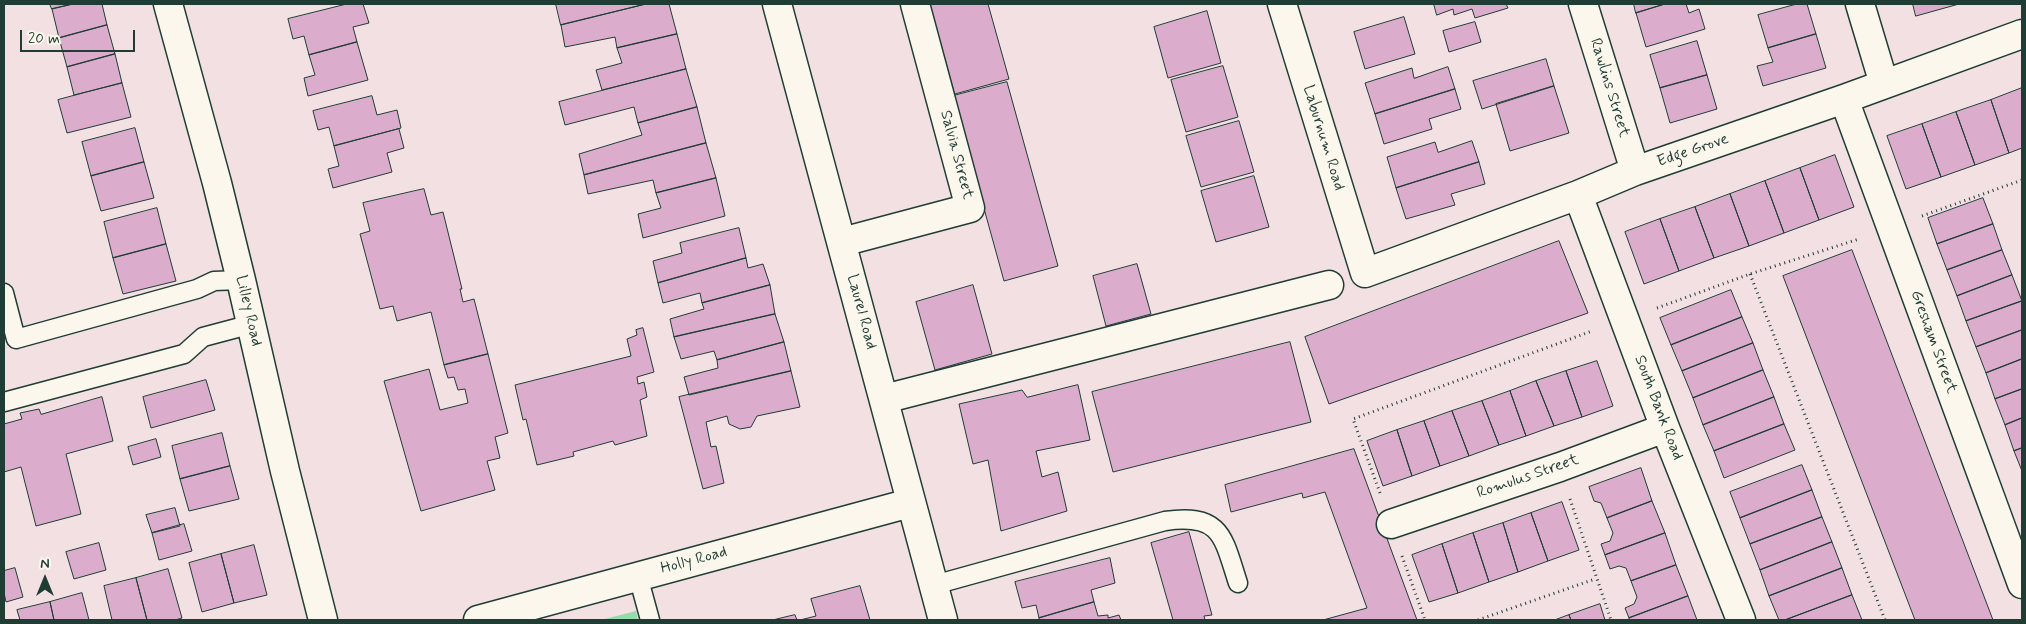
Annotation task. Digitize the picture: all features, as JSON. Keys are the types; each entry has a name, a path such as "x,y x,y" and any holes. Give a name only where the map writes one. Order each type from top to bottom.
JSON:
{"street":[{"name":"Lilley Road","path":"168,4 217,183 252,324 284,471 324,620"},
{"name":"Laurel Road","path":"778,4 910,503 943,620"},
{"name":"Salvia Street","path":"842,242 970,208 915,4"},
{"name":"Laburnum Road","path":"1282,4 1365,273"},
{"name":"Rawlins Street","path":"1583,4 1635,171"},
{"path":"1860,4 1884,84"},
{"name":"Edge Grove","path":"1365,273 1578,195 1635,171 1844,99 2022,34"},
{"name":"Gresham Street","path":"1844,99 2022,584"},
{"name":"South Bank Road","path":"1578,195 1665,428 1741,620"},
{"path":"884,399 1329,285"},
{"name":"Romulus Street","path":"1391,524 1560,467 1665,428"},
{"name":"Holly Road","path":"478,620 910,503"}],"lane":[{"path":"4,293 16,338 196,289 214,281 241,280"},
{"path":"4,402 184,354 203,337 252,324"},
{"path":"934,585 1178,519 1195,520 1208,524 1219,532 1238,582"},
{"path":"638,576 650,620"}],"path":[{"path":"1425,620 1353,419 1750,274 1851,242 2022,181"},
{"path":"1750,274 1885,620"},
{"path":"1560,467 1595,579 1611,620"},
{"path":"1478,620 1595,579"}],"green space":[{"path":"636,611 638,620 601,620"}],"building":[{"path":"50,4 73,4 52,9"},
{"path":"73,4 102,4 107,25 59,38 52,9"},
{"path":"347,4 363,4 369,23 353,27 357,42 309,55 304,36 293,39 288,19"},
{"path":"556,4 646,4 561,25"},
{"path":"646,4 669,4 677,34 617,48 615,37 565,47 561,25"},
{"path":"930,4 988,4 1009,79 955,94"},
{"path":"1434,4 1506,4 1508,8 1475,18 1472,9 1454,15 1453,9 1437,15"},
{"path":"1634,4 1665,4 1636,13"},
{"path":"1665,4 1686,4 1689,13 1699,9 1705,29 1646,47 1636,13"},
{"path":"1797,4 1807,4 1816,34 1768,48 1758,15"},
{"path":"1913,4 1959,4 1916,16"},
{"path":"1207,11 1221,63 1168,78 1154,27"},
{"path":"1404,17 1415,54 1365,69 1354,32"},
{"path":"1475,22 1481,42 1449,52 1443,31"},
{"path":"107,25 115,54 67,67 59,38"},
{"path":"677,34 686,69 602,90 596,70 622,63 617,48"},
{"path":"1816,34 1826,68 1763,86 1757,66 1773,62 1768,48"},
{"path":"1697,41 1707,75 1660,88 1650,55"},
{"path":"357,42 368,80 308,96 304,78 315,75 309,55"},
{"path":"115,54 122,83 74,95 67,67"},
{"path":"1546,59 1554,86 1482,109 1473,81"},
{"path":"1223,66 1238,117 1186,132 1171,80"},
{"path":"1448,67 1455,89 1375,114 1365,83 1412,68 1414,78"},
{"path":"686,69 697,107 638,123 634,107 565,125 559,102"},
{"path":"1707,75 1717,109 1670,123 1660,88"},
{"path":"1007,82 1058,266 1004,281 953,96"},
{"path":"122,83 131,117 67,133 58,100"},
{"path":"1554,86 1569,133 1510,151 1496,104"},
{"path":"2022,88 2022,148 2009,153 1991,100"},
{"path":"1455,89 1461,109 1429,119 1432,129 1384,144 1375,114"},
{"path":"372,96 377,115 397,110 401,128 334,146 329,127 318,130 313,111"},
{"path":"1991,100 2009,153 1975,165 1956,112"},
{"path":"697,107 706,143 584,175 579,154 642,135 638,123"},
{"path":"1956,112 1975,165 1941,177 1922,124"},
{"path":"1239,121 1254,172 1201,187 1186,136"},
{"path":"1922,124 1941,177 1906,189 1887,136"},
{"path":"135,128 144,162 91,176 82,142"},
{"path":"399,129 404,148 387,153 392,172 333,188 328,169 339,166 334,146"},
{"path":"1472,141 1479,162 1396,188 1387,157 1435,142 1438,152"},
{"path":"706,143 716,178 656,193 653,180 588,194 584,175"},
{"path":"1835,155 1854,207 1819,220 1800,168"},
{"path":"144,162 154,198 101,211 91,176"},
{"path":"1479,162 1485,184 1451,194 1455,205 1406,219 1396,188"},
{"path":"1800,168 1819,220 1784,233 1765,181"},
{"path":"1254,176 1269,227 1216,242 1201,191"},
{"path":"716,178 725,216 643,238 638,214 661,208 656,193"},
{"path":"1765,181 1784,233 1749,246 1730,194"},
{"path":"424,189 431,215 443,212 462,289 460,289 463,302 474,299 488,354 444,365 431,312 397,321 393,306 380,309 360,234 370,231 363,203"},
{"path":"1730,194 1749,246 1714,258 1695,207"},
{"path":"1983,198 1993,224 1937,244 1928,218"},
{"path":"1695,207 1714,258 1679,271 1660,219"},
{"path":"157,208 166,244 113,258 104,222"},
{"path":"1660,219 1679,271 1644,284 1625,232"},
{"path":"1993,224 2002,250 1947,270 1937,244"},
{"path":"739,228 746,258 658,283 653,261 682,253 680,243"},
{"path":"1559,241 1588,313 1329,404 1305,337"},
{"path":"166,244 176,281 123,294 113,258"},
{"path":"1852,250 1993,620 1915,620 1783,276"},
{"path":"2002,250 2012,275 1957,296 1947,270"},
{"path":"746,258 748,268 763,264 770,285 702,303 700,293 663,303 658,283"},
{"path":"1137,264 1151,314 1106,326 1093,276"},
{"path":"2012,275 2022,301 1966,321 1957,296"},
{"path":"770,285 775,314 674,337 670,319 704,309 702,303"},
{"path":"973,285 992,354 935,370 916,302"},
{"path":"1731,290 1742,317 1671,345 1660,318"},
{"path":"2022,301 2022,330 1976,347 1966,321"},
{"path":"775,314 784,342 717,360 714,351 681,359 674,337"},
{"path":"1742,317 1753,343 1682,371 1671,345"},
{"path":"643,328 654,372 637,377 638,384 644,382 647,397 640,400 647,436 615,445 613,441 573,452 574,456 537,465 526,419 523,420 515,385 631,356 627,339 637,335 636,330"},
{"path":"2022,330 2022,359 1986,373 1976,347"},
{"path":"784,342 791,371 689,395 684,377 718,368 717,360"},
{"path":"1290,342 1311,422 1113,472 1092,392"},
{"path":"1753,343 1763,370 1693,398 1682,371"},
{"path":"488,354 508,433 495,437 500,458 487,461 495,490 421,511 384,381 429,369 440,410 468,403 465,389 458,390 454,377 448,378 444,365"},
{"path":"2022,359 2022,389 1995,399 1986,373"},
{"path":"1597,361 1613,406 1582,417 1566,371"},
{"path":"1763,370 1774,397 1703,425 1693,398"},
{"path":"791,371 800,407 757,416 751,427 740,429 729,424 727,416 706,422 711,447 716,446 724,483 703,489 679,397"},
{"path":"1566,371 1582,417 1554,426 1536,381"},
{"path":"206,380 215,410 151,428 143,397"},
{"path":"1536,381 1554,426 1526,436 1510,391"},
{"path":"1078,385 1090,440 1036,451 1042,477 1058,472 1067,511 1001,531 988,460 973,464 959,404 1022,390 1027,397"},
{"path":"2022,389 2022,418 2005,425 1995,399"},
{"path":"1510,391 1526,436 1499,445 1482,401"},
{"path":"102,397 113,441 66,454 81,514 36,526 21,467 4,472 4,424 22,419 20,413 39,409 41,414"},
{"path":"1774,397 1784,424 1714,451 1703,425"},
{"path":"1482,401 1499,445 1469,456 1452,411"},
{"path":"1452,411 1469,456 1440,466 1424,421"},
{"path":"2022,418 2022,448 2014,451 2005,425"},
{"path":"1424,421 1440,466 1412,476 1397,430"},
{"path":"1784,424 1795,450 1724,478 1714,451"},
{"path":"1397,430 1412,476 1383,486 1367,441"},
{"path":"222,433 230,466 180,479 172,446"},
{"path":"156,439 161,457 133,465 128,447"},
{"path":"2022,448 2022,471 2014,451"},
{"path":"1354,449 1417,620 1323,620 1367,608 1325,492 1303,498 1302,493 1231,512 1225,485"},
{"path":"1802,465 1812,490 1740,518 1730,492"},
{"path":"230,466 239,499 189,511 180,479"},
{"path":"1641,468 1652,501 1607,518 1601,503 1594,501 1589,487"},
{"path":"1812,490 1822,517 1750,544 1740,518"},
{"path":"1652,501 1665,533 1605,555 1601,544 1610,541 1613,533 1607,518"},
{"path":"1562,502 1579,550 1548,561 1531,513"},
{"path":"175,508 180,526 152,533 146,515"},
{"path":"1531,513 1548,561 1518,572 1503,523"},
{"path":"1822,517 1832,542 1760,570 1750,544"},
{"path":"1503,523 1518,572 1489,582 1473,533"},
{"path":"184,524 192,551 159,560 152,533"},
{"path":"1189,532 1212,615 1204,616 1205,620 1173,620 1151,543"},
{"path":"1473,533 1489,582 1458,593 1442,544"},
{"path":"1665,533 1676,565 1631,581 1626,568 1619,566 1610,569 1605,555"},
{"path":"1832,542 1842,568 1769,596 1760,570"},
{"path":"99,543 106,570 74,579 66,552"},
{"path":"1442,544 1458,593 1429,602 1412,555"},
{"path":"254,545 267,595 234,603 221,554"},
{"path":"221,554 234,603 202,612 189,563"},
{"path":"1110,558 1115,583 1091,590 1094,602 1039,618 1036,605 1022,608 1015,582"},
{"path":"1676,565 1688,596 1629,618 1625,608 1634,604 1637,597 1631,581"},
{"path":"15,568 23,597 6,602 4,571"},
{"path":"1842,568 1852,595 1785,620 1779,620 1769,596"},
{"path":"168,569 182,618 175,620 147,620 136,578"},
{"path":"136,578 147,620 112,620 104,586"},
{"path":"860,586 870,620 800,620 816,616 811,599"},
{"path":"82,593 89,620 54,620 50,602"},
{"path":"1852,595 1862,620 1785,620"},
{"path":"1688,596 1697,620 1629,620 1629,618"},
{"path":"50,602 54,620 20,620 17,610"},
{"path":"1094,602 1098,616 1108,615 1108,618 1119,615 1121,620 1039,620 1039,618"},
{"path":"1600,604 1605,620 1571,620 1569,615"},
{"path":"795,615 797,620 773,620"},
{"path":"1569,615 1571,620 1555,620"}]}
